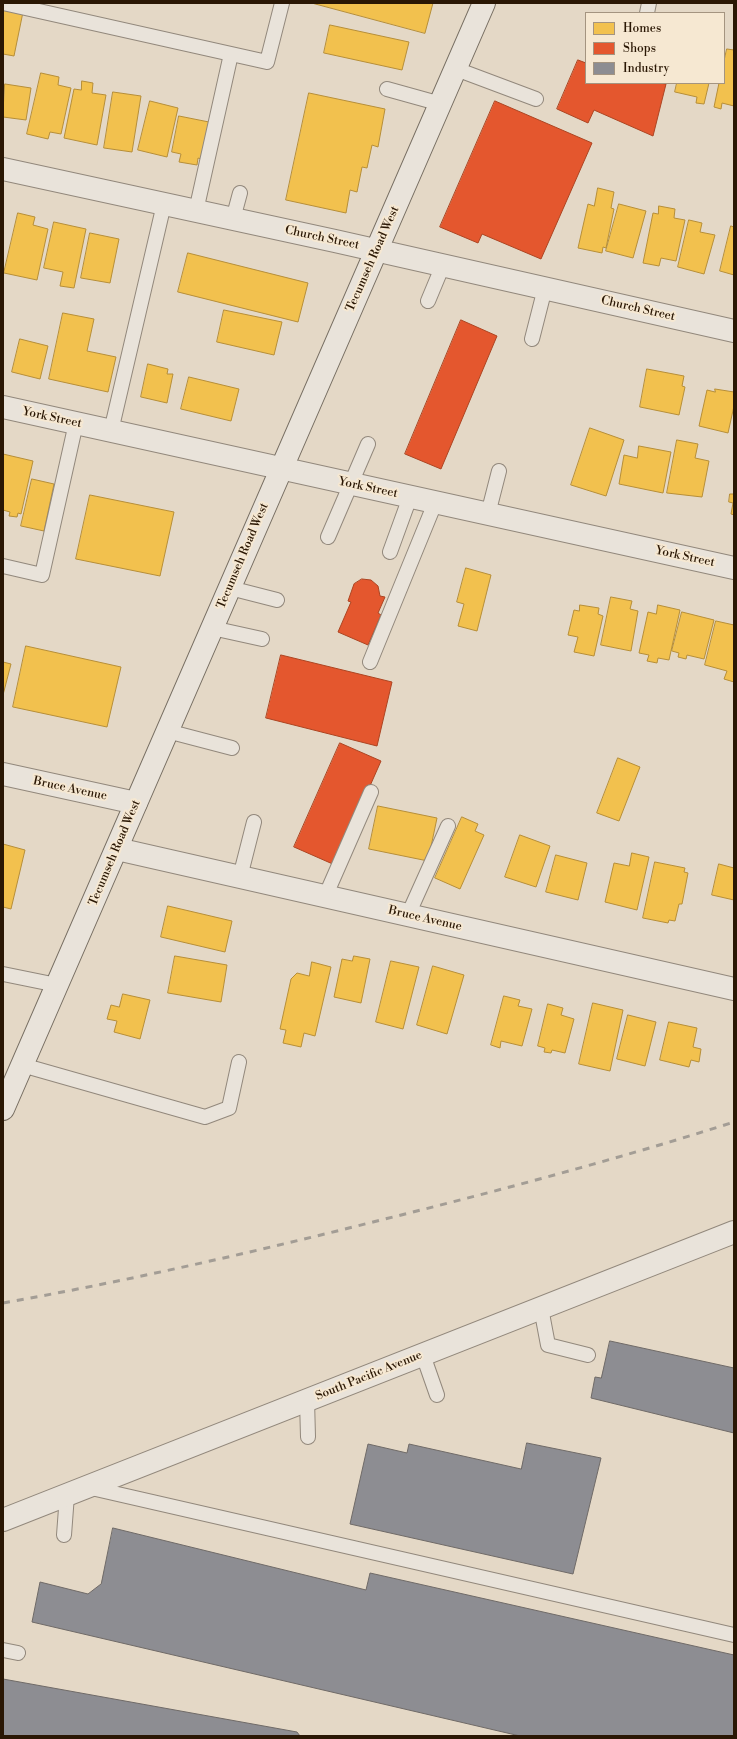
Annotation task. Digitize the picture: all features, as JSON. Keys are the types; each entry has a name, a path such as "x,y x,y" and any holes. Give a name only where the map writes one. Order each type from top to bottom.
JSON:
{"street":[{"name":"Tecumseh Road West","path":"3,1109 484,3"},
{"name":"Church Street","path":"3,169 377,250 734,331"},
{"name":"York Street","path":"3,407 734,568"},
{"name":"Bruce Avenue","path":"3,774 136,803"},
{"name":"Bruce Avenue","path":"117,849 734,989"},
{"name":"South Pacific Avenue","path":"3,1520 734,1232"}],"lane":[{"path":"3,3 267,62 282,3"},
{"path":"196,211 231,54"},
{"path":"456,69 536,99"},
{"path":"387,89 441,104"},
{"path":"233,219 240,193"},
{"path":"111,431 164,204"},
{"path":"428,301 443,265"},
{"path":"532,339 544,288"},
{"path":"3,566 42,575 76,423"},
{"path":"328,537 368,444"},
{"path":"488,514 499,471"},
{"path":"390,552 410,497"},
{"path":"370,662 435,503"},
{"path":"230,588 277,600"},
{"path":"212,628 262,639"},
{"path":"167,731 232,748"},
{"path":"326,897 371,792"},
{"path":"240,877 254,822"},
{"path":"408,916 448,826"},
{"path":"3,974 57,986"},
{"path":"22,1065 205,1118 229,1108 239,1062"},
{"path":"541,1308 548,1345 588,1355"},
{"path":"423,1355 437,1395"},
{"path":"307,1400 308,1437"},
{"path":"64,1535 77,1491 734,1635"},
{"path":"3,1650 18,1653"}],"building: Homes":[{"path":"312,3 433,3 425,33"},
{"path":"3,9 23,12 14,56 3,54"},
{"path":"330,25 409,42 402,70 324,53"},
{"path":"727,49 734,50 734,106 722,103 721,109 714,107 719,84 725,84 725,57"},
{"path":"41,73 59,77 58,85 71,88 61,134 50,132 48,139 27,134"},
{"path":"82,81 93,83 92,93 106,95 97,145 64,138 74,89 81,90"},
{"path":"5,84 31,88 26,120 3,117"},
{"path":"677,84 709,84 704,104 696,103 697,97 675,92"},
{"path":"113,92 141,96 132,152 104,148"},
{"path":"309,93 385,109 378,147 372,145 367,168 362,167 357,192 350,190 346,213 286,200"},
{"path":"150,101 178,108 167,157 138,150"},
{"path":"179,116 209,122 201,159 198,158 197,165 179,162 181,154 172,152"},
{"path":"598,188 614,192 611,208 614,209 606,248 603,247 602,253 578,248 588,204 594,206"},
{"path":"619,204 646,211 633,258 606,251"},
{"path":"659,206 675,209 674,218 685,220 676,261 661,258 659,266 643,263 653,213 658,214"},
{"path":"18,213 35,217 33,225 48,229 37,280 4,273"},
{"path":"689,220 702,223 700,232 715,235 704,274 678,267"},
{"path":"54,222 86,229 74,288 60,286 63,272 44,268"},
{"path":"731,226 734,227 734,275 720,271"},
{"path":"90,233 119,239 110,283 81,278"},
{"path":"188,253 308,283 298,322 178,292"},
{"path":"224,310 282,322 274,355 217,342"},
{"path":"63,313 94,319 87,351 116,357 108,392 49,379"},
{"path":"20,339 48,346 40,379 12,372"},
{"path":"148,364 168,369 167,374 173,374 167,403 141,397"},
{"path":"647,369 684,376 682,386 685,387 679,415 640,407"},
{"path":"189,377 239,389 231,421 181,409"},
{"path":"715,389 734,392 734,406 728,433 699,426 707,390 715,392"},
{"path":"590,428 624,440 606,496 571,485"},
{"path":"677,440 698,444 695,458 709,461 702,497 667,493"},
{"path":"639,446 671,452 663,493 619,484 624,455 637,458"},
{"path":"3,454 33,461 21,514 18,513 17,517 9,516 10,512 3,510"},
{"path":"32,479 54,484 44,531 21,526"},
{"path":"730,494 734,494 734,515 731,514 733,503 729,502"},
{"path":"90,495 174,512 160,576 76,559"},
{"path":"466,568 491,575 477,631 458,626 464,604 457,602"},
{"path":"611,597 632,601 630,609 638,611 631,651 601,645"},
{"path":"580,605 599,608 598,614 603,616 594,656 574,652 578,637 568,635 574,610 579,611"},
{"path":"658,605 680,610 669,660 658,658 657,663 647,661 649,655 639,653 648,612 656,614"},
{"path":"682,612 714,620 704,659 687,655 686,659 678,657 679,653 672,651"},
{"path":"716,621 734,625 734,682 724,679 727,671 705,665"},
{"path":"26,646 121,667 107,727 13,707"},
{"path":"3,662 11,664 3,695"},
{"path":"618,758 640,767 619,821 597,813"},
{"path":"378,806 437,818 428,861 369,849"},
{"path":"462,817 478,824 475,831 484,835 460,889 435,878"},
{"path":"520,835 550,846 536,887 505,877"},
{"path":"3,844 25,850 11,909 3,907"},
{"path":"632,853 649,857 637,910 605,902 614,863 629,866"},
{"path":"556,855 587,863 578,900 546,892"},
{"path":"655,862 685,868 684,872 688,873 682,904 679,904 675,921 669,920 668,923 643,918"},
{"path":"719,864 734,868 734,900 712,895"},
{"path":"168,906 232,921 225,952 161,937"},
{"path":"175,956 227,965 221,1002 168,993"},
{"path":"354,956 370,959 361,1003 334,997 342,959 352,961"},
{"path":"391,961 419,967 403,1029 376,1022"},
{"path":"312,962 331,967 315,1036 304,1033 301,1047 283,1043 286,1030 280,1029 291,979 297,973 309,976"},
{"path":"433,966 464,975 447,1034 417,1025"},
{"path":"123,994 150,1000 140,1039 114,1032 117,1021 107,1019 111,1005 119,1007"},
{"path":"504,996 520,1000 518,1006 532,1009 522,1046 501,1041 500,1048 491,1045"},
{"path":"593,1003 623,1010 610,1071 579,1064"},
{"path":"548,1004 563,1008 561,1015 574,1019 565,1053 552,1050 551,1053 544,1052 545,1048 538,1046"},
{"path":"628,1015 656,1022 645,1066 617,1059"},
{"path":"669,1022 697,1028 693,1047 701,1049 699,1062 691,1060 689,1067 660,1060"}],"building: Shops":[{"path":"578,60 585,63 585,84 666,84 653,136 594,110 588,123 557,109"},
{"path":"495,101 592,143 541,259 482,234 478,243 440,227"},
{"path":"461,320 497,336 441,469 405,454"},
{"path":"362,579 371,580 378,586 380,596 385,597 378,613 381,615 368,645 338,632 351,602 348,601 354,584"},
{"path":"281,655 392,682 377,746 266,718"},
{"path":"340,743 381,761 335,865 294,847"}],"building: Industry":[{"path":"610,1341 734,1368 734,1433 591,1398 595,1377 601,1378"},
{"path":"527,1443 601,1458 573,1574 350,1524 368,1444 407,1453 409,1444 521,1469"},
{"path":"113,1528 366,1590 370,1573 734,1655 734,1736 520,1736 32,1622 40,1582 88,1594 101,1584"},
{"path":"3,1679 297,1732 300,1736 3,1736"}],"railway":[{"path":"3,1303 142,1276 327,1233 554,1175 734,1122"}]}
